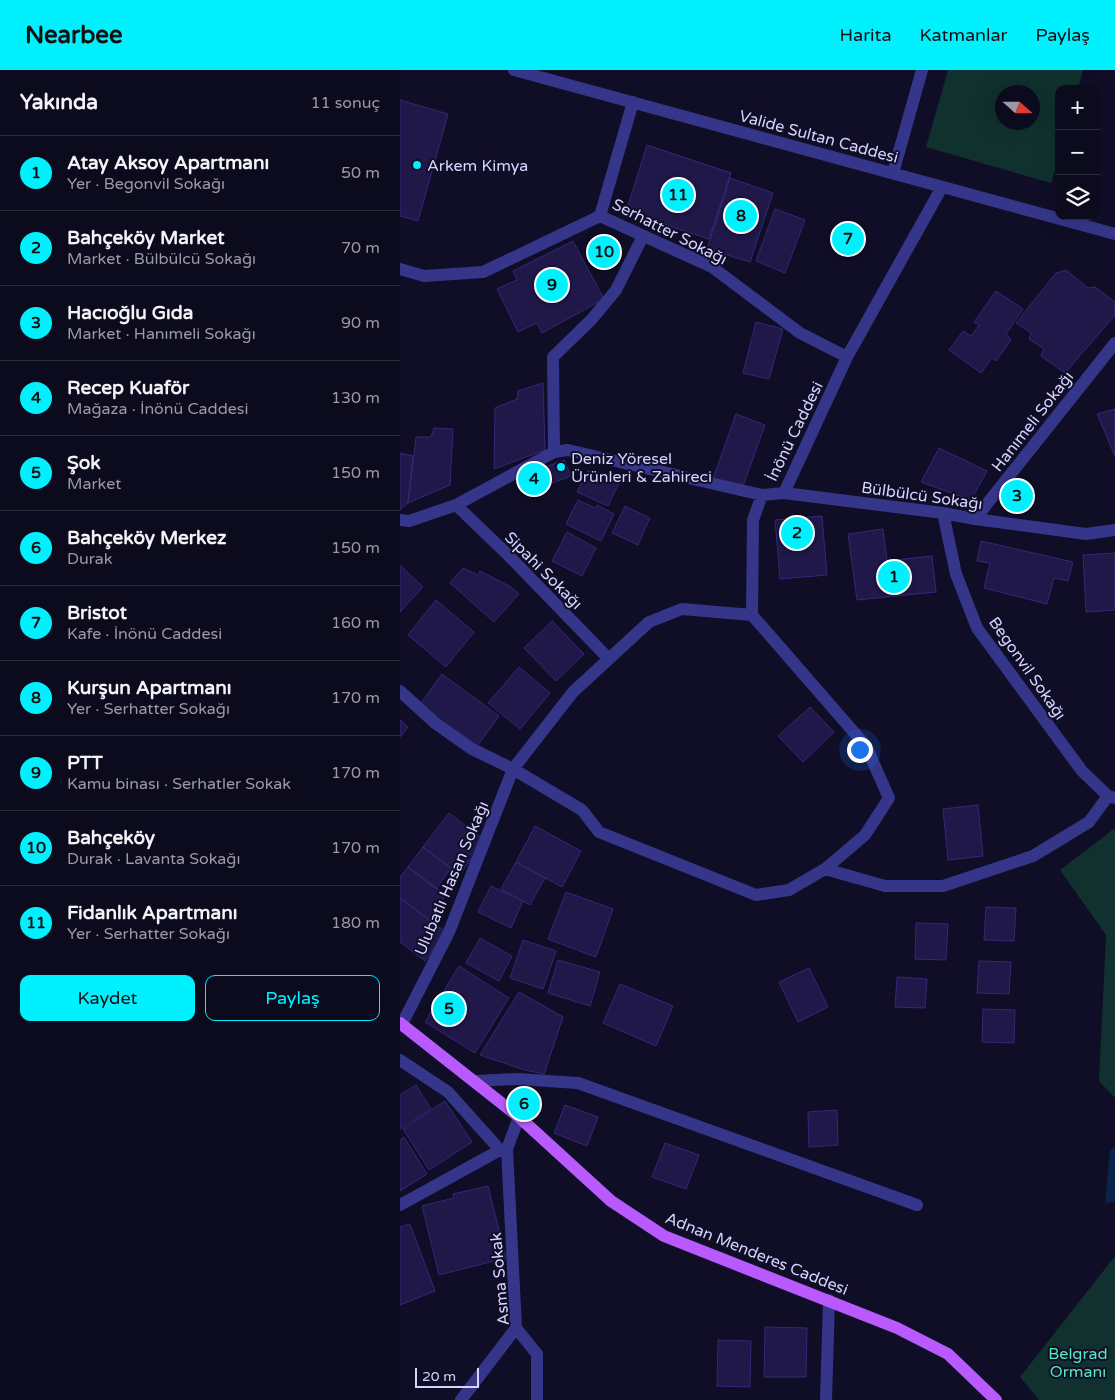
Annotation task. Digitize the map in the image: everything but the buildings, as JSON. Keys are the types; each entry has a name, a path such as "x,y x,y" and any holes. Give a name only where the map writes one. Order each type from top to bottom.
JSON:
{"main road":[{"name":"Adnan Menderes Caddesi","path":"401,1023 519,1117 611,1201 664,1236 897,1328 948,1354 996,1400"}],"street":[{"name":"Valide Sultan Caddesi","path":"514,70 1115,234"},
{"path":"893,173 922,70"},
{"name":"Serhatter Sokağı","path":"633,102 600,216 712,267 800,333 847,357"},
{"name":"İnönü Caddesi","path":"400,520 409,521 456,505 554,452 568,450 762,495 784,493 847,357 942,187"},
{"path":"400,269 424,276 483,272 600,216"},
{"path":"554,452 553,357 592,319 616,290 643,236"},
{"name":"Hanımeli Sokağı","path":"975,520 1115,343"},
{"name":"Bülbülcü Sokağı","path":"784,493 943,513 975,520 1086,534 1115,530"},
{"path":"400,691 434,722 472,749 513,769 582,810 599,832 756,895 789,890 825,869 866,835 889,798 866,746 752,616 753,520 762,495"},
{"name":"Sipahi Sokağı","path":"456,505 608,659"},
{"name":"Begonvil Sokağı","path":"943,513 956,574 977,628 1082,771 1112,797"},
{"name":"Ulubatlı Hasan Sokağı","path":"401,1023 449,932 513,769 572,692 648,622 682,609 752,616"},
{"path":"825,869 885,886 943,886 1033,856 1089,822 1112,797"},
{"path":"400,1060 448,1092 504,1150"},
{"path":"474,1081 517,1079 578,1083 917,1205"},
{"path":"400,1205 504,1150 519,1117"},
{"name":"Asma Sokak","path":"504,1150 516,1328 537,1354 537,1400"},
{"path":"826,1400 829,1300"},
{"path":"460,1400 516,1328"}],"green space":[{"path":"948,70 1083,70 1079,85 1055,85 1055,170 1051,183 926,147"},
{"path":"1115,828 1115,1098 1099,1081 1106,935 1060,870"},
{"name":"Belgrad Ormanı","path":"1115,1256 1115,1400 1039,1400 1020,1377"}],"water":[{"path":"1115,1147 1115,1202 1105,1203 1110,1150"}],"place":[{"name":"Arkem Kimya","path":"417,165"},
{"name":"Fidanlık Apartmanı","path":"678,195"},
{"name":"Kurşun Apartmanı","path":"741,216"},
{"name":"Bristot","path":"848,239"},
{"name":"Bahçeköy","path":"604,252"},
{"name":"PTT","path":"552,285"},
{"name":"Deniz Yöresel Ürünleri & Zahireci","path":"561,467"},
{"name":"Recep Kuaför","path":"534,479"},
{"name":"Hacıoğlu Gıda","path":"1017,496"},
{"name":"Bahçeköy Market","path":"797,533"},
{"name":"Atay Aksoy Apartmanı","path":"894,577"},
{"name":"Şok","path":"449,1009"},
{"name":"Bahçeköy Merkez","path":"524,1104"}]}
